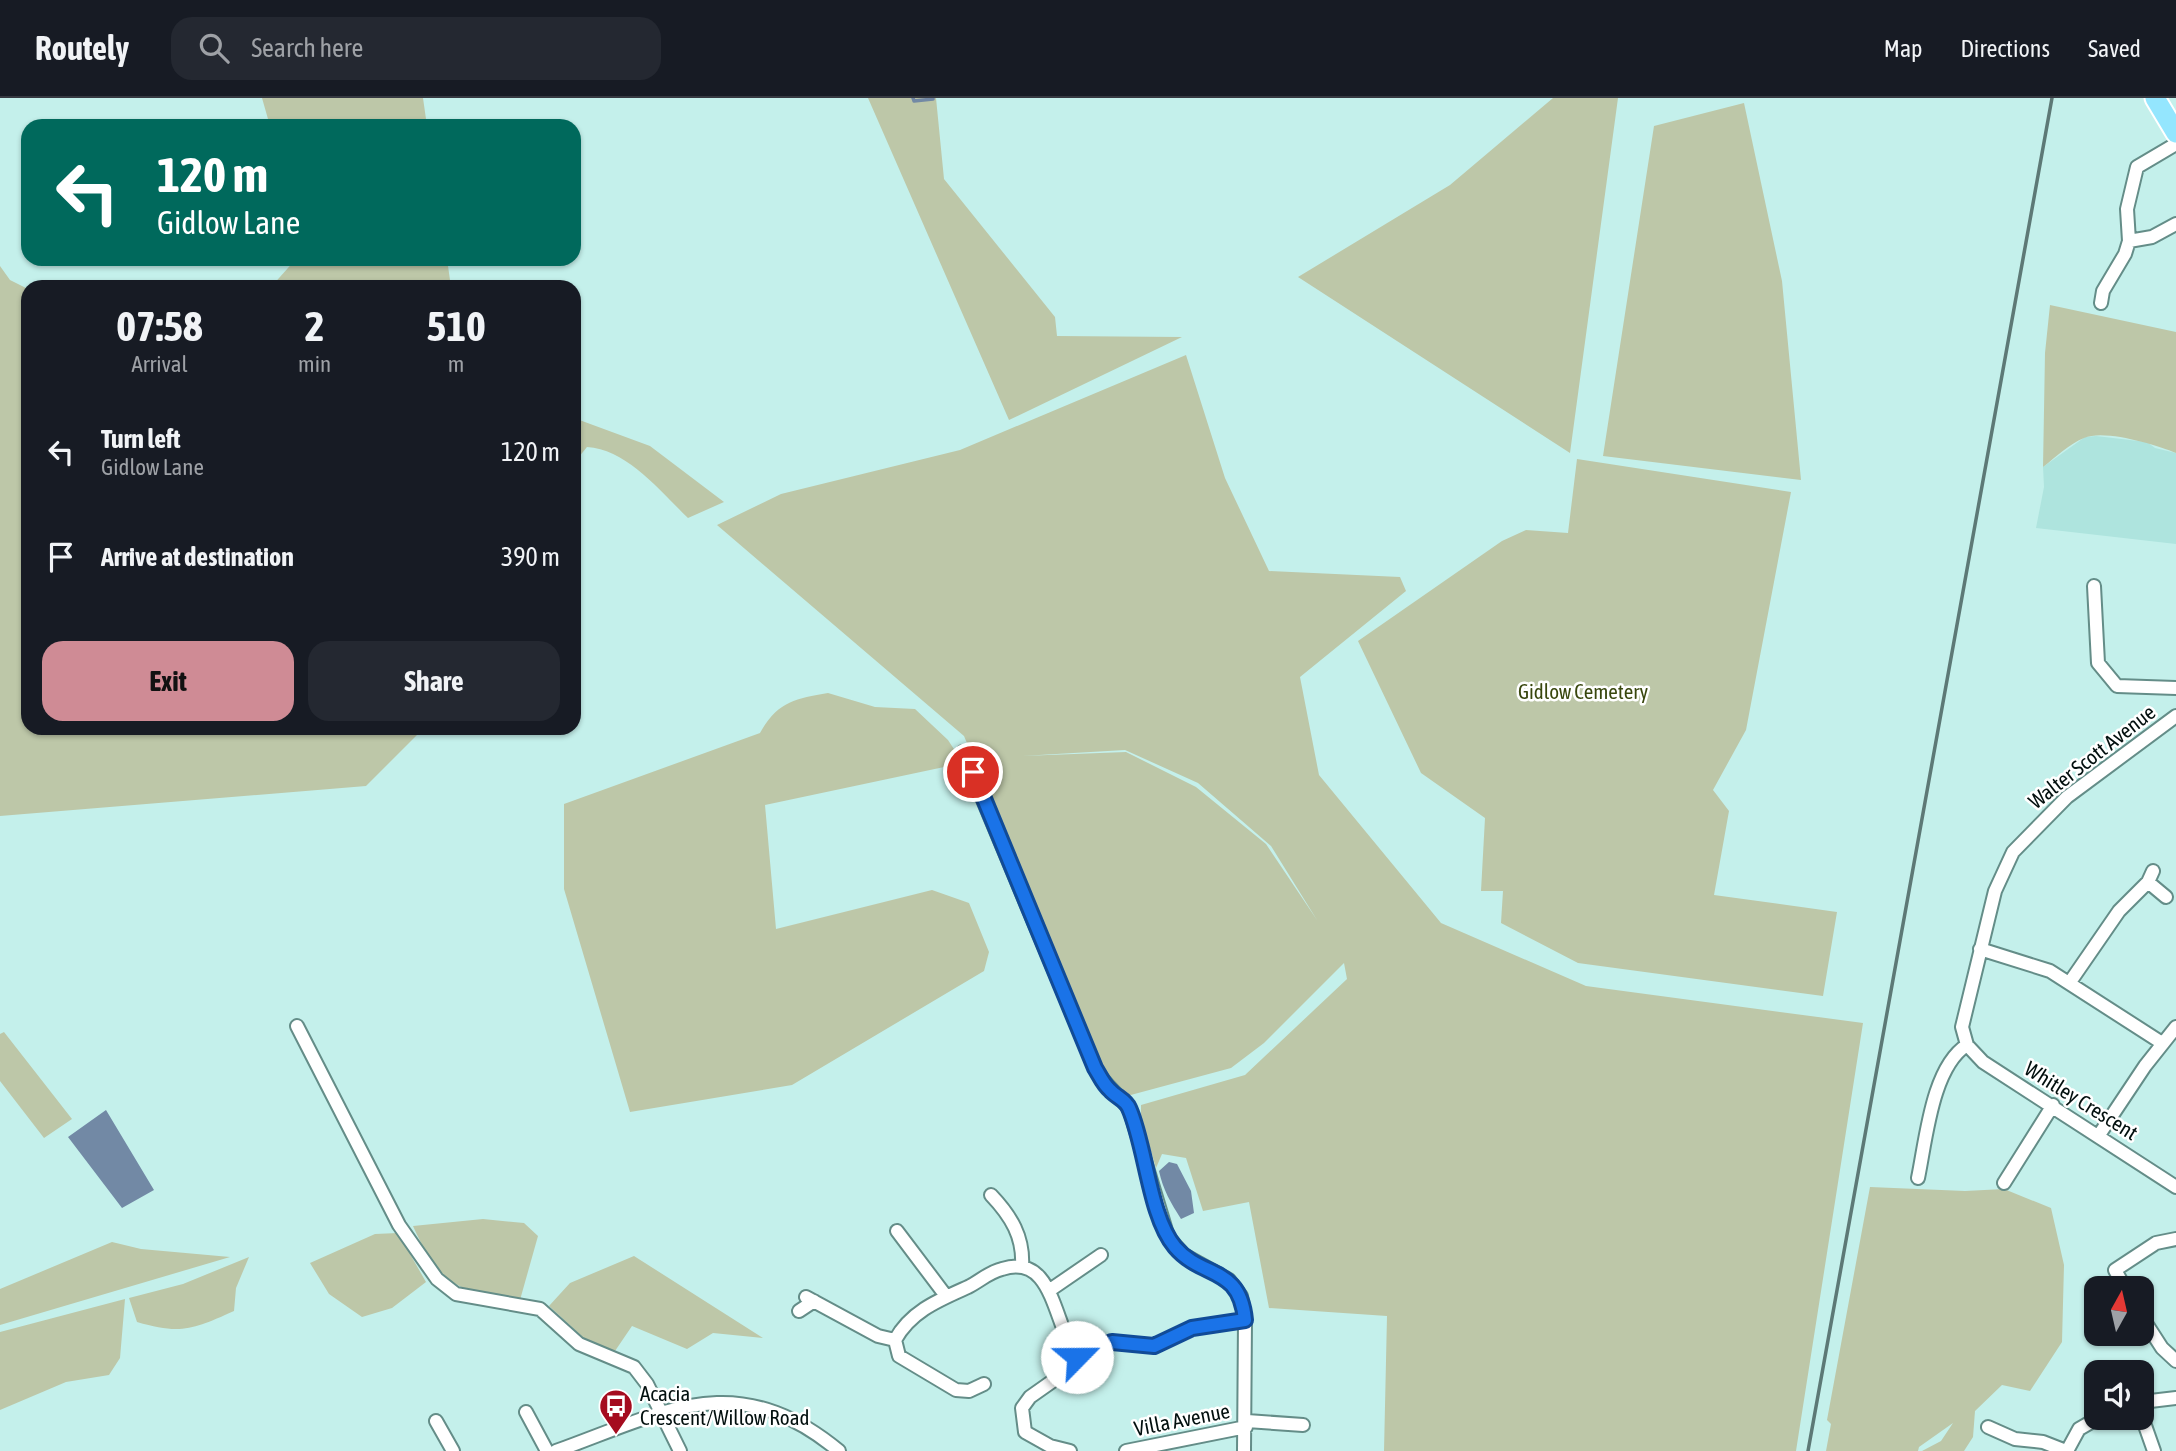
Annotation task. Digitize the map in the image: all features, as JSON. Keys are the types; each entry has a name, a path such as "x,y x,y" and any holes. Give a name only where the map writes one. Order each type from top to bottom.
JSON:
{"highway":[{"path":"2157,99 2176,133"}],"street":[{"path":"2101,303 2103,291 2125,254 2129,241 2127,209 2137,167 2176,144"},
{"path":"2129,241 2152,237 2176,224"},
{"path":"2094,586 2098,663 2113,682 2117,686 2176,688"},
{"name":"Walter Scott Avenue","path":"1967,1045 1962,1021 2000,875 2026,837 2067,797 2176,716"},
{"path":"963,752 1095,1068 1102,1082 1130,1111 1168,1237 1184,1255 1236,1287 1241,1296 1245,1320 1244,1451"},
{"path":"2070,982 2119,911 2150,876 2166,897"},
{"path":"1980,949 2040,966 2070,982 2162,1043"},
{"path":"297,1026 399,1225 436,1279 456,1294 540,1309 579,1344 634,1367 648,1384 660,1414 680,1451"},
{"path":"2099,1135 2162,1043 2176,1027"},
{"path":"1918,1178 1940,1078 1952,1057 1967,1045"},
{"name":"Whitley Crescent","path":"1967,1045 1983,1062 2176,1187"},
{"path":"2022,1181 2007,1178 2053,1105"},
{"path":"991,1195 1005,1209 1023,1242 1022,1266"},
{"path":"897,1231 946,1296"},
{"path":"2118,1276 2115,1270 2156,1243 2176,1239"},
{"path":"1050,1290 1101,1255"},
{"path":"895,1340 908,1320 946,1296 1004,1268 1022,1266 1039,1275 1050,1290 1059,1322 1081,1361"},
{"path":"799,1311 810,1299 878,1336 895,1340"},
{"path":"1070,1451 1050,1446 1025,1432 1022,1408 1030,1397 1096,1348 1112,1342 1154,1346 1192,1328 1245,1320"},
{"path":"2154,1336 2176,1362"},
{"path":"895,1340 900,1356 956,1390 969,1391 984,1384"},
{"path":"2154,1401 2176,1398"},
{"path":"556,1451 702,1402 744,1403 790,1418 839,1451"},
{"path":"526,1412 547,1451"},
{"path":"436,1421 453,1451"},
{"name":"Villa Avenue","path":"1126,1451 1246,1424 1302,1426"},
{"path":"1987,1427 2015,1440 2043,1442 2066,1451 2079,1429 2084,1426"},
{"path":"2147,1430 2154,1451"}],"shaded area":[{"path":"2085,437 2147,442 2155,448 2176,453 2176,544 2036,528 2044,487 2043,467"},
{"path":"106,1110 154,1190 122,1208 68,1137"},
{"path":"1169,1162 1177,1164 1191,1191 1194,1213 1181,1219 1165,1190 1159,1171"}],"green space":[{"path":"262,98 423,98 426,119 268,119"},
{"path":"868,98 936,98 944,179 1055,317 1057,336 1182,337 1009,420"},
{"path":"1553,98 1618,98 1570,453 1298,277 1450,185"},
{"path":"1744,103 1782,281 1801,480 1603,456 1654,126"},
{"path":"0,266 10,280 21,286 21,735 417,735 366,786 0,816"},
{"path":"290,266 448,266 450,280 277,280"},
{"path":"2050,305 2176,332 2176,453 2130,439 2093,436 2073,444 2043,467 2045,353"},
{"path":"1186,355 1225,478 1269,571 1400,577 1406,591 1300,677 1319,775 1441,923 1586,986 1863,1023 1796,1451 1384,1451 1387,1316 1269,1308 1249,1202 1203,1211 1186,1158 1162,1154 1156,1168 1141,1118 1141,1105 1245,1075 1347,979 1344,963 1264,1043 1231,1068 1127,1096 1115,1090 1103,1072 964,736 717,525 781,494 960,450","holes":["1125,750 1198,783 1271,846 1317,920 1266,844 1196,787 1126,752 1022,756"]},
{"path":"581,421 650,446 724,502 688,518 629,463 616,455 587,447 581,454"},
{"name":"Gidlow Cemetery","path":"1577,459 1791,492 1746,730 1713,790 1729,811 1714,895 1837,912 1823,996 1578,963 1501,923 1503,891 1481,891 1485,818 1421,773 1358,641 1502,541 1526,530 1568,533"},
{"path":"828,693 875,707 915,709 948,740 963,763 765,805 776,929 932,890 969,903 989,952 984,971 792,1085 630,1112 564,889 564,804 760,733 774,714 788,703"},
{"path":"4,1032 72,1119 44,1138 0,1081 0,1034"},
{"path":"1870,1187 1965,1191 2004,1189 2051,1208 2064,1265 2062,1342 2030,1391 2002,1385 1975,1411 1973,1437 1964,1451 1922,1451 1941,1441 1953,1423 1919,1447 1918,1451 1826,1451 1831,1424 1827,1420"},
{"path":"483,1219 524,1223 538,1236 520,1300 481,1294 453,1282 432,1262 413,1226"},
{"path":"398,1233 426,1282 392,1308 362,1317 329,1294 310,1263 375,1234"},
{"path":"112,1242 141,1249 230,1257 0,1325 0,1289"},
{"path":"634,1256 763,1338 713,1333 687,1349 632,1326 615,1351 587,1341 549,1306 570,1283"},
{"path":"249,1257 236,1288 234,1311 187,1328 165,1328 137,1322 129,1298 183,1284"},
{"path":"125,1299 120,1358 109,1375 66,1382 0,1410 0,1332"}],"waterway":[{"path":"913,98 914,101 933,99"}],"railway":[{"path":"1808,1451 2052,98"}],"place":[{"name":"Acacia Crescent/Willow Road","path":"616,1436"}],"route":[{"path":"973,772 1095,1068 1102,1082 1127,1103 1168,1237 1184,1255 1229,1280 1241,1296 1244,1307 1245,1320 1192,1328 1154,1346 1112,1342 1096,1348 1081,1361 1077,1357"}]}
